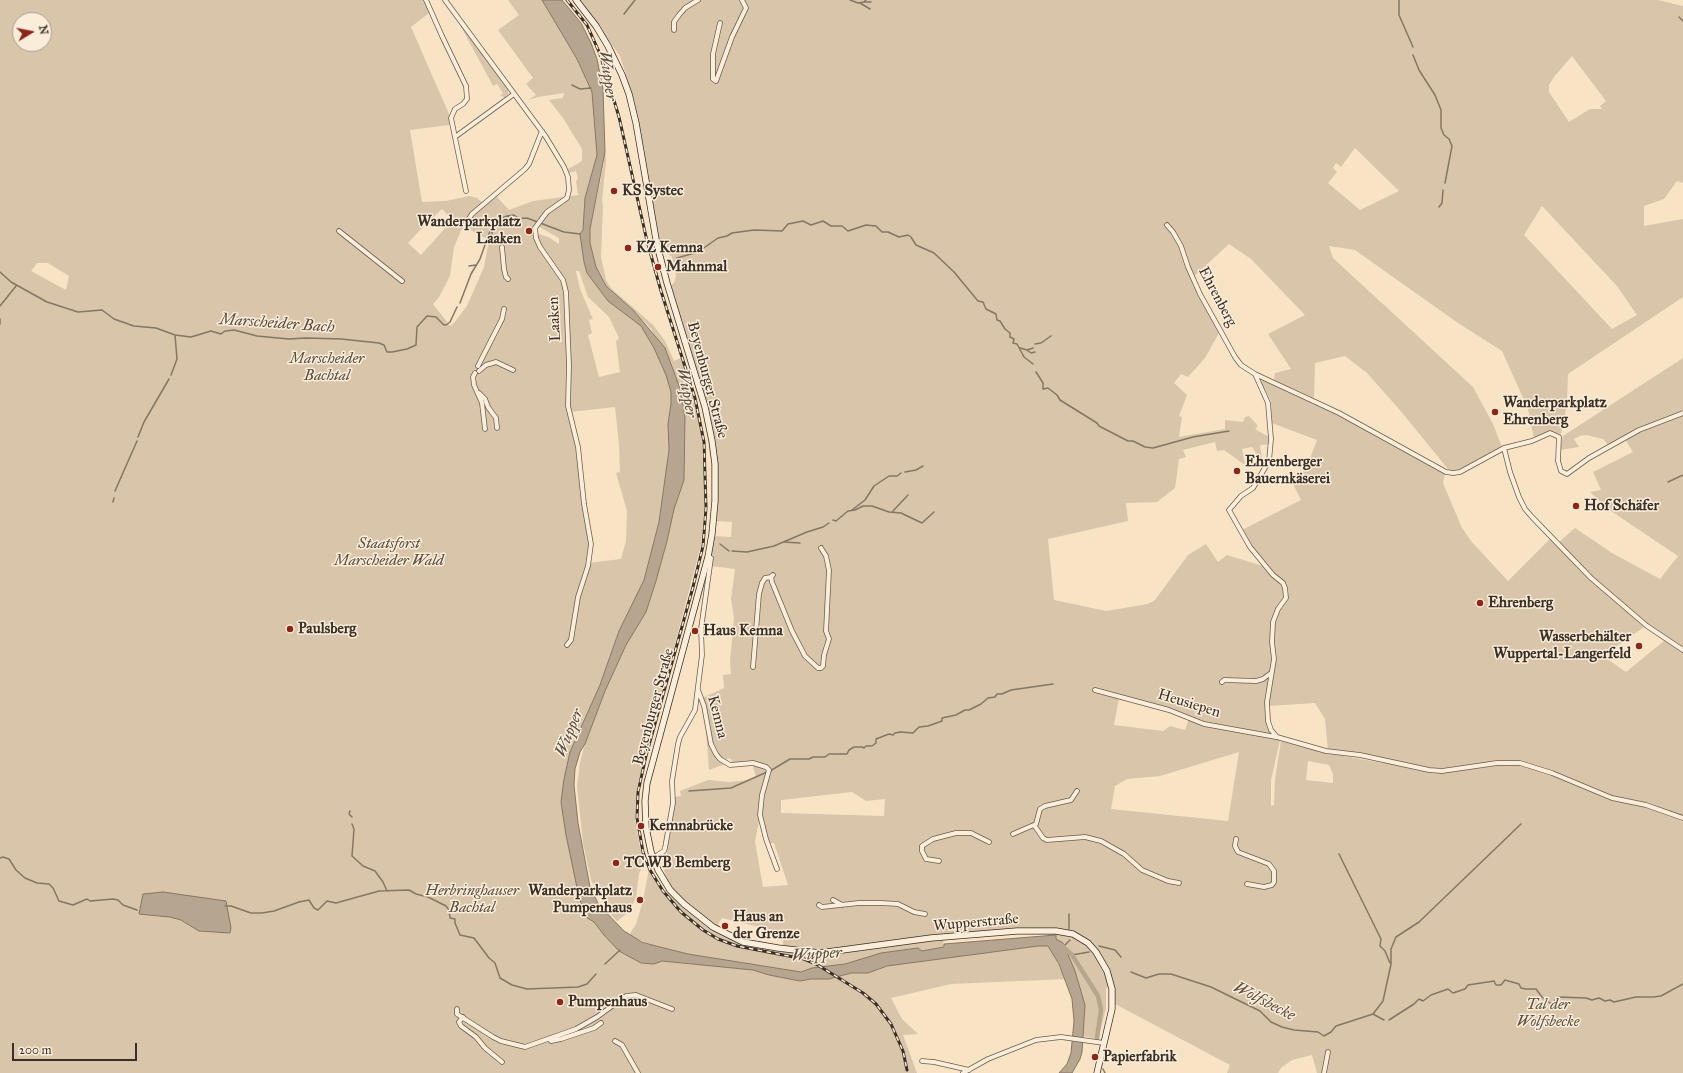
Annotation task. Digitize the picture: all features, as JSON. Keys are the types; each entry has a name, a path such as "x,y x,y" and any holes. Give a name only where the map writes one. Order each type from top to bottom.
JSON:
{"main road":[{"name":"Beyenburger Straße","path":"576,0 596,26 608,46 622,75 629,94 636,124 660,256 708,418 713,451 716,490 712,534 708,557 646,783 645,818 653,858 664,881 679,900 701,919 728,936"},
{"name":"Wupperstraße","path":"728,936 743,942 758,945 820,953 960,936 1017,931 1066,932 1080,938 1092,947 1103,962 1109,975 1113,1000 1097,1073"}],"street":[{"path":"426,0 449,52 464,80 467,91 466,102 455,109 452,115 454,137 466,191"},
{"name":"Laaken","path":"445,0 542,131 564,166 569,184 567,198 547,212 538,222 535,233 540,247 563,280 566,292 570,365 568,406 578,447 584,504 591,544 588,566 578,597 571,640 567,645"},
{"path":"674,30 674,22 678,16 685,8 698,0"},
{"path":"720,23 713,54 713,80 716,81 732,36 746,8 742,0"},
{"path":"454,137 514,94"},
{"path":"464,226 472,214 525,169 529,164 542,131"},
{"name":"Ehrenberg","path":"1167,225 1181,246 1192,277 1235,357 1241,365 1255,374 1339,413 1446,472 1460,472 1504,448 1532,441 1550,433 1558,435 1560,440 1558,454 1559,466 1561,471 1568,474 1589,458 1632,434 1683,413"},
{"path":"339,231 402,281"},
{"path":"502,247 504,269 508,279"},
{"path":"504,309 502,319 479,368 496,362 513,370"},
{"path":"475,374 473,377 477,392 482,402 485,429"},
{"name":"Ehrenberg","path":"1255,374 1268,403 1271,445 1269,461 1253,488 1241,496 1229,510 1250,547 1285,588 1286,598 1278,609 1273,622 1272,642 1274,659 1267,702 1268,721 1271,730 1276,737"},
{"path":"477,392 485,399 489,410 496,418 497,428"},
{"path":"1504,448 1518,497 1532,517 1591,578 1647,626 1683,650"},
{"path":"753,667 759,594 765,578 772,576 792,631 805,656 818,668 823,666 824,654 828,639 826,631 829,570 826,556 821,548"},
{"name":"Kemna","path":"653,858 664,851 665,848 673,804 672,781 678,744 680,736 693,714 698,690 698,674 702,655 702,629 711,558 708,557"},
{"path":"1222,682 1224,680 1256,681 1263,679 1272,672"},
{"name":"Kemna","path":"698,690 704,706 711,744 716,754 730,765 753,763 766,767 769,770 762,795 760,815 766,839 777,869"},
{"name":"Heusiepen","path":"1095,690 1169,710 1204,724 1276,737"},
{"path":"1276,737 1326,751 1365,756 1428,770 1442,771 1497,763 1520,763 1552,773 1612,798 1646,805 1683,818"},
{"path":"1013,834 1036,824 1040,809 1045,806 1071,800 1077,791"},
{"path":"1034,825 1047,840 1075,837 1096,838 1124,854 1142,870 1168,881 1179,883"},
{"path":"939,861 926,859 922,851 922,846 933,839 956,833 971,833 990,842"},
{"path":"1236,839 1235,846 1238,852 1269,864 1274,871 1274,882 1272,886 1264,887 1247,884"},
{"path":"833,900 842,905"},
{"path":"819,906 822,907 858,903 896,904 926,914"},
{"path":"457,1009 457,1014 493,1038 525,1047 576,1029 597,1017 626,996 636,995 672,1009"},
{"path":"463,1017 459,1022 461,1026 476,1037 502,1062"},
{"path":"550,1039 554,1041 569,1037 594,1028 601,1023"},
{"path":"963,1073 988,1059 1036,1040 1055,1037 1104,1042"},
{"path":"615,1041 622,1045 638,1073"},
{"path":"1324,1073 1328,1052"},
{"path":"922,1061 934,1062 970,1070"}],"green space":[{"name":"Staatsforst Marscheider Wald","path":"0,0 424,0 429,13 411,27 449,114 449,125 410,130 422,202 446,201 469,196 477,198 483,203 496,196 509,210 533,201 578,195 576,181 578,179 576,171 569,173 568,169 582,161 582,149 563,118 549,100 563,98 564,93 528,100 536,95 526,84 533,78 498,30 519,15 508,0 542,0 577,59 592,92 597,155 585,198 583,231 581,236 584,262 587,273 608,301 641,326 654,348 666,375 671,392 668,424 669,450 659,522 644,580 619,631 600,685 570,752 564,817 579,897 586,917 594,922 619,951 641,963 654,964 662,961 753,970 769,975 800,981 811,979 829,979 851,973 868,973 887,966 1044,945 1048,946 1052,950 1065,979 951,984 891,998 902,1019 918,1034 903,1035 917,1073 0,1073","holes":["442,209 454,221 448,225 421,255 408,243","463,226 489,240 484,267 467,306 450,326 433,304 439,297 450,276 454,247","538,226 559,238 559,244 550,238 536,233 535,227","37,263 48,263 69,276 66,290 31,271","576,271 579,271 588,297 609,317 619,338 616,341 620,372 599,377 588,335 592,333 589,320 593,319 580,289","615,407 620,472 616,473 627,511 626,541 621,559 588,563 590,532 570,412"]},
{"name":"Tal der Wolfsbecke","path":"579,0 1658,0 1683,6 1683,183 1677,181 1664,199 1644,206 1644,226 1683,219 1683,297 1568,374 1567,404 1561,434 1549,432 1534,439 1528,409 1502,351 1458,323 1355,250 1329,246 1333,258 1473,387 1493,424 1502,447 1459,471 1452,472 1367,373 1345,356 1315,363 1314,398 1274,380 1275,373 1291,369 1268,334 1305,315 1251,259 1229,244 1191,279 1220,331 1205,358 1188,377 1181,374 1174,383 1187,395 1179,416 1182,417 1179,437 1225,429 1225,420 1243,422 1245,417 1249,416 1258,426 1255,429 1269,437 1271,444 1260,445 1262,458 1260,459 1252,447 1242,449 1245,465 1224,450 1217,451 1215,442 1183,450 1186,457 1179,459 1175,488 1157,502 1126,503 1128,521 1048,539 1054,600 1106,611 1148,604 1155,600 1188,555 1206,544 1218,562 1227,555 1263,566 1242,530 1301,500 1292,482 1306,469 1317,440 1272,423 1271,401 1261,382 1263,379 1340,415 1445,473 1443,483 1462,528 1471,541 1508,581 1551,538 1558,543 1575,528 1612,553 1660,579 1678,556 1608,509 1590,492 1601,490 1593,472 1633,452 1625,439 1683,415 1683,1073 1317,1073 1312,1055 1292,1060 1281,1068 1278,1073 1227,1073 1230,1065 1115,1004 1114,986 1106,988 1106,1009 1098,1039 1083,1036 1085,1005 1075,971 1055,939 1055,935 1048,935 1046,930 943,938 944,947 922,951 918,948 881,953 845,964 812,968 801,972 688,954 652,945 629,935 636,924 643,901 649,869 665,896 671,890 664,871 669,862 666,849 674,797 681,796 680,791 708,780 729,782 751,780 756,777 752,764 765,767 770,771 762,764 730,763 732,761 730,758 725,760 720,758 714,744 712,743 702,698 724,688 723,675 731,674 730,661 734,618 731,599 735,569 711,566 714,536 731,537 732,522 716,521 718,489 714,441 671,285 674,283 676,276 672,257 661,248 634,100 620,56","holes":["1572,56 1606,101 1600,106 1602,109 1590,109 1569,122 1549,92 1549,85 1554,77","1355,148 1399,191 1360,210 1328,183 1337,172 1333,168 1336,163 1341,167","1542,206 1617,286 1637,315 1612,329 1524,235","1644,627 1664,641 1626,672 1603,656","1273,669 1268,706 1315,703 1325,719 1328,751 1366,754 1385,759 1382,763 1328,753 1281,741 1275,779 1274,805 1271,806 1271,780 1280,740 1275,738 1266,708 1266,693","1119,698 1171,711 1189,718 1185,730 1170,726 1163,731 1114,725","1239,752 1228,821 1111,809 1115,786 1127,779 1160,776","1308,761 1329,765 1333,774 1333,783 1306,780","852,792 866,801 885,799 884,816 781,813 781,800","760,816 768,843 774,843 788,885 763,887 755,842","722,918 785,933 782,947 743,939 717,926"]},
{"path":"459,23 508,90 508,94 505,97 500,96 503,93 497,84 493,86"},
{"path":"604,139 606,161 602,201 601,257 606,280 611,288 653,325 665,341 674,361 681,358 694,399 701,432 705,498 701,545 637,787 635,819 640,848 645,860 639,874 636,897 633,904 629,912 617,921 606,909 591,880 583,843 577,786 580,763 585,744 605,691 626,645 646,612 656,581 674,508 684,480 685,418 652,330 634,311 606,286 596,267 590,243 590,229 604,164"},
{"path":"1683,358 1683,410 1635,429 1609,446 1603,439 1586,435 1574,439 1579,447 1560,450 1563,436"},
{"path":"706,730 710,744 725,764 709,770"}],"shaded area":[{"path":"542,0 562,0 581,23 597,59 603,89 605,152 590,229 590,243 596,267 606,286 634,311 665,348 681,391 685,418 684,480 674,509 656,581 646,612 626,645 605,691 585,744 580,752 575,769 574,785 578,823 590,887 599,905 624,931 642,942 688,954 801,972 812,968 845,964 881,953 918,948 922,951 944,947 944,944 1056,935 1056,939 1063,943 1075,971 1085,1005 1082,1052 1080,1059 1072,1073 1059,1073 1067,1064 1071,1053 1074,1021 1072,999 1059,964 1048,946 1038,946 887,966 868,973 851,973 829,979 811,979 800,981 769,975 753,970 662,961 654,964 641,963 619,951 594,922 586,917 579,897 566,835 561,802 564,779 570,752 600,685 619,631 644,580 659,522 669,450 668,424 671,392 666,375 654,348 641,326 608,301 587,273 580,234 583,230 585,198 597,155 592,92 577,59"},
{"path":"163,892 226,901 231,928 230,933 199,931 181,920 170,917 139,914 143,894"}],"waterway":[{"path":"624,14 635,0"},
{"path":"850,0 858,3 866,0"},
{"path":"1399,0 1399,15 1413,47"},
{"path":"864,2 871,2"},
{"path":"860,3 870,9"},
{"path":"1679,17 1683,21"},
{"path":"1413,55 1419,70 1435,95 1441,110 1441,128 1452,146 1445,183"},
{"name":"Wupper","path":"572,85 580,89 591,88"},
{"path":"1439,207 1442,203 1443,190"},
{"name":"Marscheider Bach","path":"507,216 514,215 518,218"},
{"name":"Marscheider Bach","path":"460,303 471,274 480,259 490,231 499,219 507,216 515,219 527,218 564,232 580,234"},
{"path":"677,258 698,252 718,238 732,233 754,230 782,231 788,224 803,221 811,225 823,221 831,226 842,226 848,231 866,225 876,226 882,232 888,232 899,237 908,235 916,245 934,253 954,272 978,301 983,302 986,309 996,314 997,320 1000,321 1005,329 1010,333 1010,337 1014,339 1013,343 1017,344 1024,357 1033,364"},
{"name":"Marscheider Bach","path":"488,238 492,234 492,228"},
{"name":"Marscheider Bach","path":"469,266 476,265"},
{"name":"Marscheider Bach","path":"0,272 11,282 47,302 78,312 102,310 114,319 134,326 156,328 175,335 191,337 211,331 221,334 225,331 234,330 257,336 289,339 341,339 379,343 384,345 387,352 392,352 407,349 416,345 417,327 427,316 436,317 444,325 446,325 450,322 457,307"},
{"path":"0,306 16,286"},
{"path":"0,319 0,324"},
{"path":"171,375 177,359 175,335"},
{"path":"1035,344 1041,343 1051,336"},
{"path":"1020,348 1027,350 1033,348"},
{"path":"1027,350 1031,353 1035,352"},
{"path":"1036,372 1043,383 1043,389 1048,388 1057,395 1060,400 1097,423 1099,426 1128,441 1133,441 1145,447 1153,448 1193,437 1229,431"},
{"path":"138,437 144,422 169,379"},
{"path":"115,491 137,441"},
{"path":"905,472 916,470 923,466"},
{"path":"852,510 865,500 874,486 889,476 897,476 901,473"},
{"path":"1668,482 1683,475"},
{"path":"893,511 908,495"},
{"path":"113,502 114,498"},
{"path":"833,520 836,521 848,511 855,510 863,506 872,506 889,512 901,513 922,523 934,512"},
{"path":"732,551 747,552 774,546 823,527 829,523"},
{"path":"784,542 800,543"},
{"path":"720,544 729,551"},
{"path":"770,771 790,759 809,759 813,757 825,757 829,754 847,754 849,750 854,747 864,748 866,746 872,746 876,743 876,739 889,734 893,735 900,732 913,733 919,727 928,726 942,721 942,718 969,710 981,704 988,698 995,697 997,694 1002,694 1011,690 1053,684"},
{"path":"689,791 731,788 767,772"},
{"path":"350,811 349,814 352,817"},
{"path":"352,824 354,829 352,856 363,866 375,871 383,882 387,891"},
{"path":"1373,1014 1383,1001 1391,964 1391,949 1396,937 1419,922 1521,824"},
{"path":"1339,854 1381,939 1380,946 1385,951 1390,963"},
{"path":"0,858 3,857 9,859 16,870 25,878 37,883 49,884 53,888 59,901 73,905 87,899 90,901 113,899 118,900 123,905 137,910"},
{"path":"225,906 231,906 251,913 262,913 274,911 309,900 314,908 318,910 327,901 336,903 379,891 409,890 446,906 449,910 450,918 455,919 460,935 474,938 489,958 495,963 500,978 512,985 527,989 578,987 587,984 596,974"},
{"path":"1069,914 1069,929"},
{"path":"1063,947 1070,940"},
{"path":"1061,945 1072,955 1098,996 1101,1010 1097,1038"},
{"path":"1099,946 1115,950 1121,957"},
{"path":"605,964 620,950"},
{"path":"1072,955 1089,952"},
{"name":"Wolfsbecke","path":"1131,972 1146,978 1159,974 1171,974 1211,987 1260,1011 1271,1022 1282,1027 1294,1030 1318,1032 1324,1036 1331,1032 1336,1026 1373,1014 1384,1020"},
{"name":"Wolfsbecke","path":"1389,1020 1414,1004 1419,999 1423,1001 1431,995 1448,989 1453,993 1465,989 1468,985 1494,981 1496,985 1501,985 1505,980 1519,984 1521,988 1536,989 1542,997 1550,1003 1554,1003 1555,998 1557,997 1586,998 1592,1000 1599,998 1605,1001 1610,1000 1614,1002 1636,997 1661,996 1683,984"},
{"path":"1103,1069 1105,1073"}],"railway":[{"path":"567,0 587,25 600,54 619,117 647,241 661,291 695,398 704,442 706,508 703,546 646,756 638,792 637,818 643,852 650,870 663,891 681,912 703,930 718,939 737,946 804,959 816,964 863,993 876,1004 891,1024 903,1051 907,1070"}],"place":[{"name":"KS Systec","path":"614,191"},
{"name":"Wanderparkplatz Laaken","path":"529,231"},
{"name":"KZ Kemna","path":"628,248"},
{"name":"Mahnmal","path":"658,267"},
{"name":"Wanderparkplatz Ehrenberg","path":"1495,412"},
{"name":"Ehrenberger Bauernkäserei","path":"1237,471"},
{"name":"Hof Schäfer","path":"1576,506"},
{"name":"Ehrenberg","path":"1480,603"},
{"name":"Paulsberg","path":"290,629"},
{"name":"Haus Kemna","path":"695,631"},
{"name":"Wasserbehälter Wuppertal-Langerfeld","path":"1639,646"},
{"name":"Kemnabrücke","path":"641,826"},
{"name":"TC WB Bemberg","path":"616,863"},
{"name":"Wanderparkplatz Pumpenhaus","path":"640,900"},
{"name":"Haus an der Grenze","path":"725,926"},
{"name":"Pumpenhaus","path":"560,1002"},
{"name":"Papierfabrik","path":"1095,1057"}],"park label":[{"name":"Marscheider Bachtal","path":"327,368"},
{"name":"Herbringhauser Bachtal","path":"472,900"}]}
